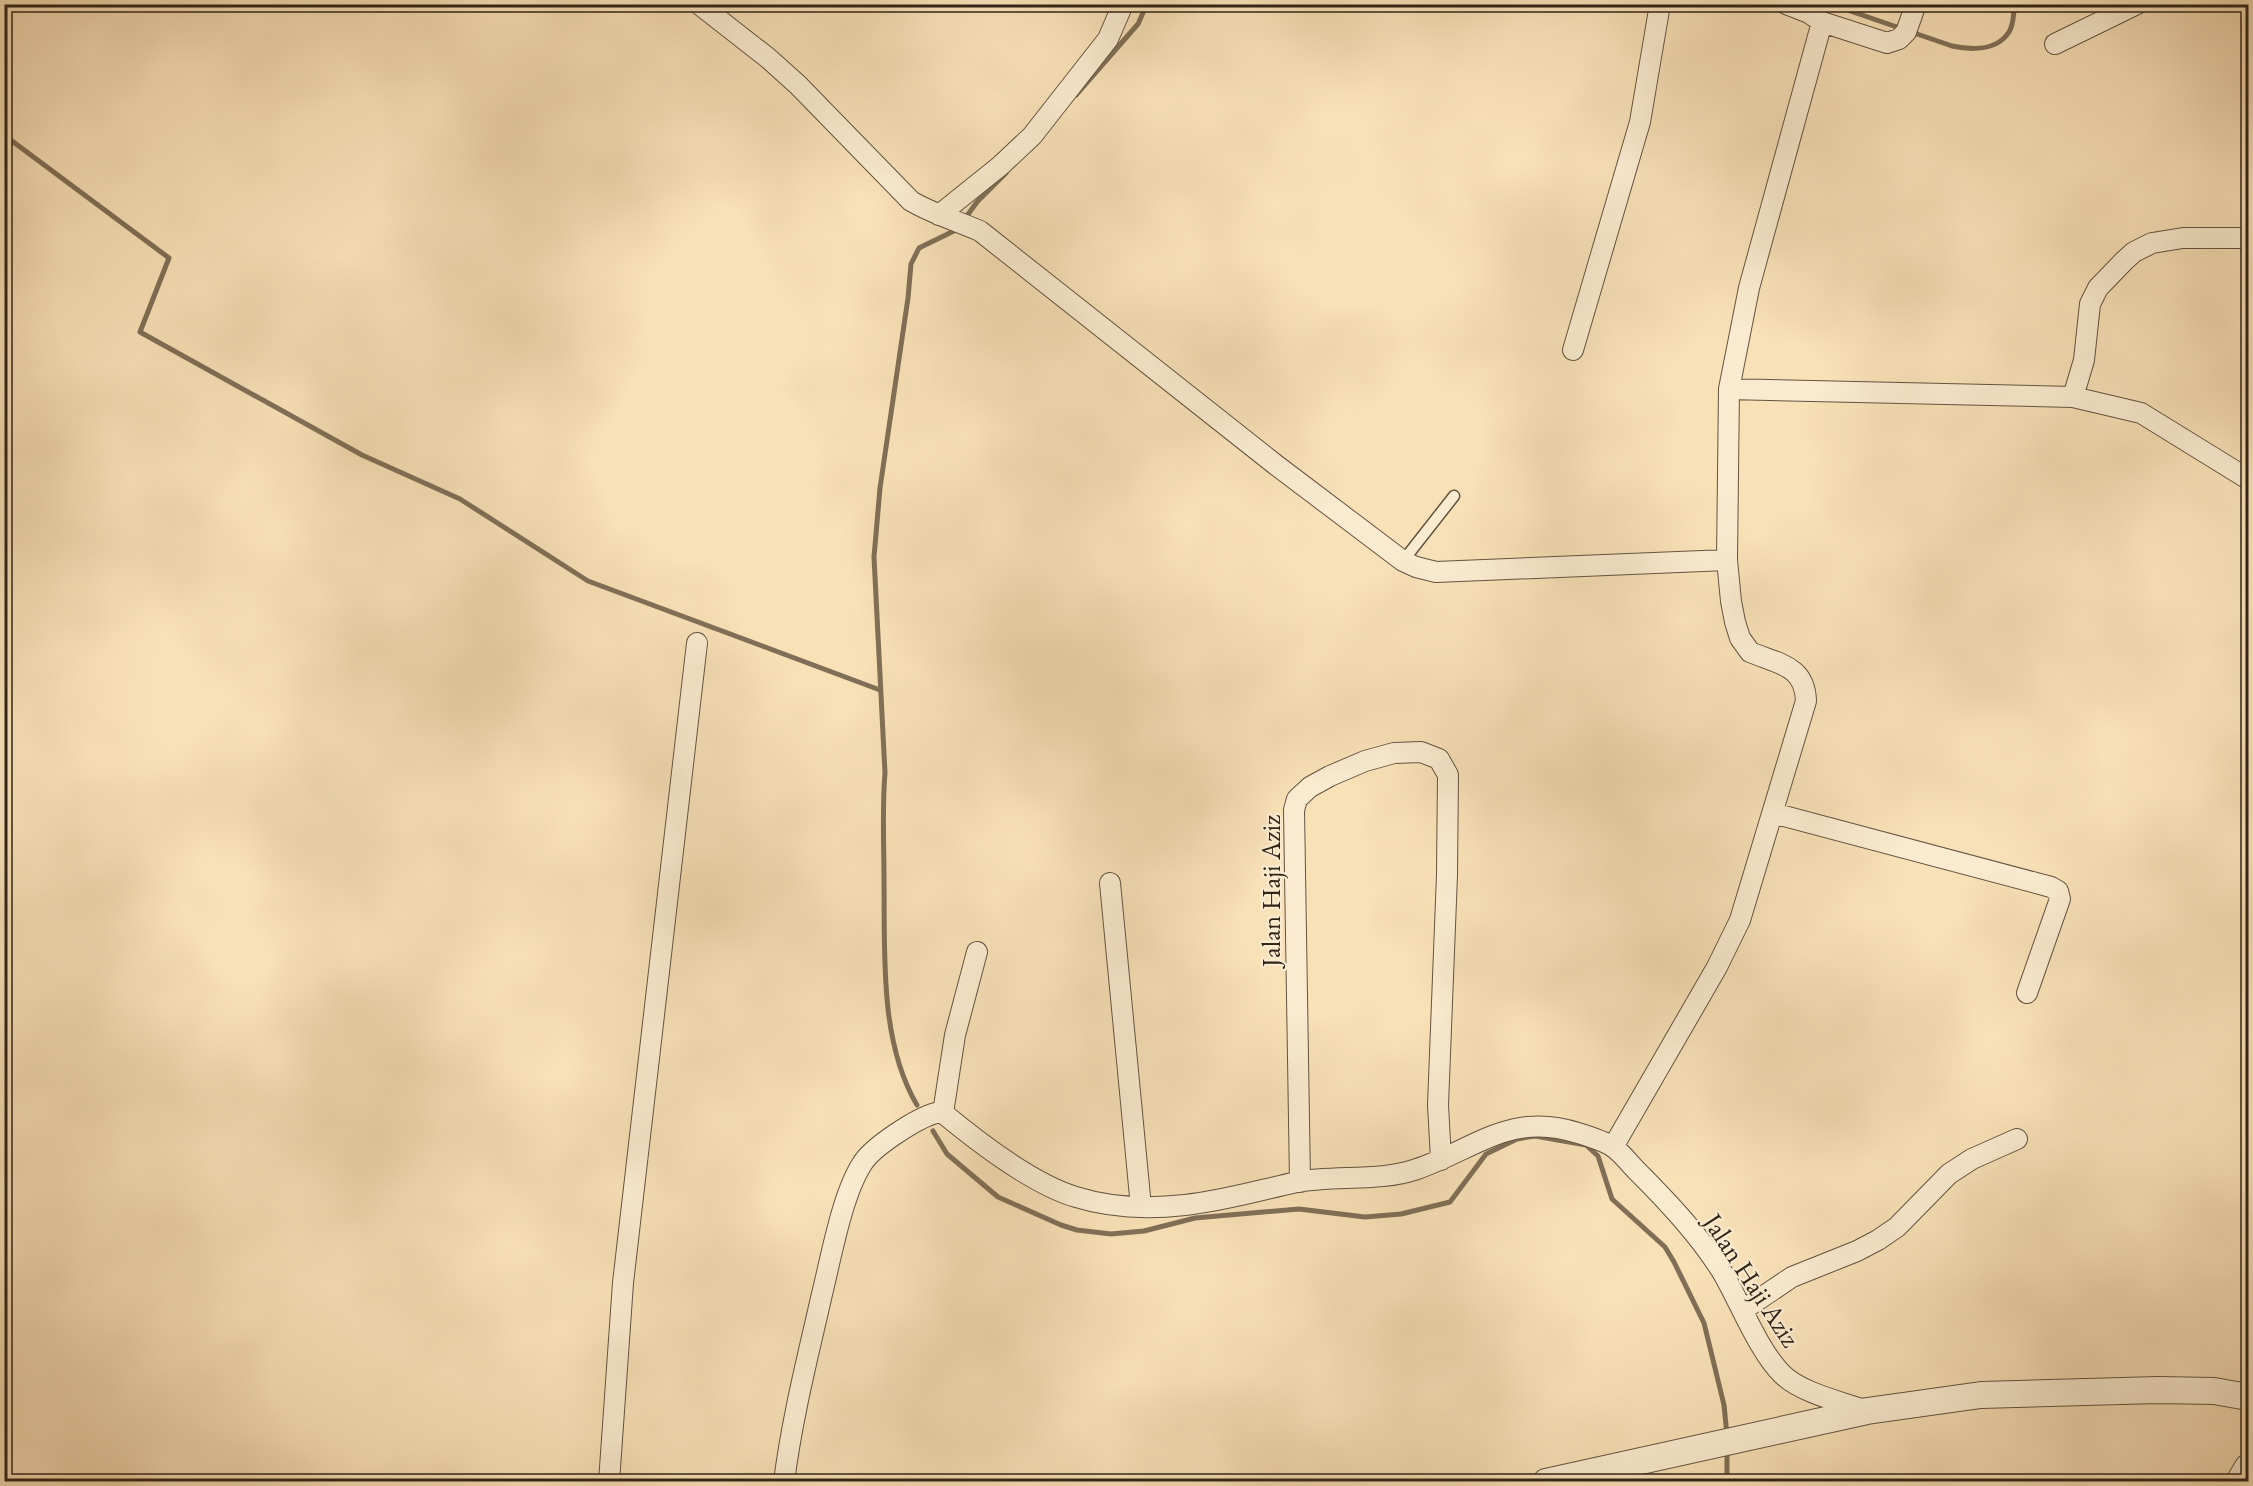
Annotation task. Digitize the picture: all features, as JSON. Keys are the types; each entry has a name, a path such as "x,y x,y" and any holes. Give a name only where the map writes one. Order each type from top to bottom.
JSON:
{"street":[{"path":"699,4 768,58 798,85 911,201 928,212 947,217 980,231 1276,465 1402,561 1436,572 1727,560"},
{"path":"947,217 1032,136 1108,39 1123,4"},
{"path":"1573,350 1640,122 1660,4"},
{"path":"1786,4 1809,13 1822,22 1887,43 1908,22"},
{"path":"2055,44 2137,4"},
{"path":"784,1482 790,1440 832,1250 849,1192 862,1163 874,1151 930,1114 942,1113 991,1151 1058,1191 1102,1203 1142,1207 1185,1205 1225,1199 1300,1182 1353,1179 1414,1170 1441,1160 1476,1142 1522,1126 1566,1130 1613,1147 1726,949 1750,892 1806,701 1802,679 1794,671 1750,652 1745,646 1740,638 1732,608 1727,560 1729,389 1749,288 1822,22"},
{"path":"2073,397 2084,360 2090,304 2098,288 2124,261 2134,252 2152,243 2183,238 2248,237"},
{"path":"1729,389 2073,397 2141,413 2248,479"},
{"path":"609,1482 623,1282 697,643"},
{"name":"Jalan Haji Aziz","path":"1300,1182 1294,810 1297,799 1310,787 1365,761 1394,753 1420,752 1438,759 1448,775 1447,875 1438,1105 1441,1160"},
{"path":"1773,813 2051,887 2058,891 2060,899 2027,993"},
{"path":"1110,883 1142,1207"},
{"path":"942,1113 955,1035 977,952"},
{"path":"1743,1310 1792,1277 1857,1251 1878,1240 1897,1227 1949,1174 1972,1159 2017,1140"},
{"name":"Jalan Haji Aziz","path":"1613,1147 1665,1199 1705,1249 1722,1273 1781,1373 1802,1388 1867,1411"},
{"path":"1546,1482 1867,1411 1996,1394 2158,1390 2214,1391 2248,1397"},
{"path":"2239,1482 2248,1467"}],"lane":[{"path":"1402,561 1454,496"}],"waterway":[{"path":"1076,95 1138,24 1147,4"},
{"path":"1271,4 1294,8 1333,4"},
{"path":"1830,4 1952,46 1967,48 1991,46 2004,38 2012,26 2015,4"},
{"path":"4,135 169,258 140,332 362,455 460,499 588,581 880,690"},
{"path":"964,220 977,202 1006,173"},
{"path":"917,1105 896,1053 887,995 883,826 885,773 874,557 880,488 911,264 919,248 960,228"},
{"path":"933,1131 947,1154 998,1197 1061,1225 1077,1230 1111,1234 1144,1231 1195,1218 1299,1209 1365,1217 1401,1214 1450,1202 1486,1154 1517,1139 1535,1136 1586,1145 1598,1156 1612,1199 1665,1247 1704,1323 1724,1405 1727,1435"},
{"path":"1723,1482 1727,1473 1727,1450"}]}
